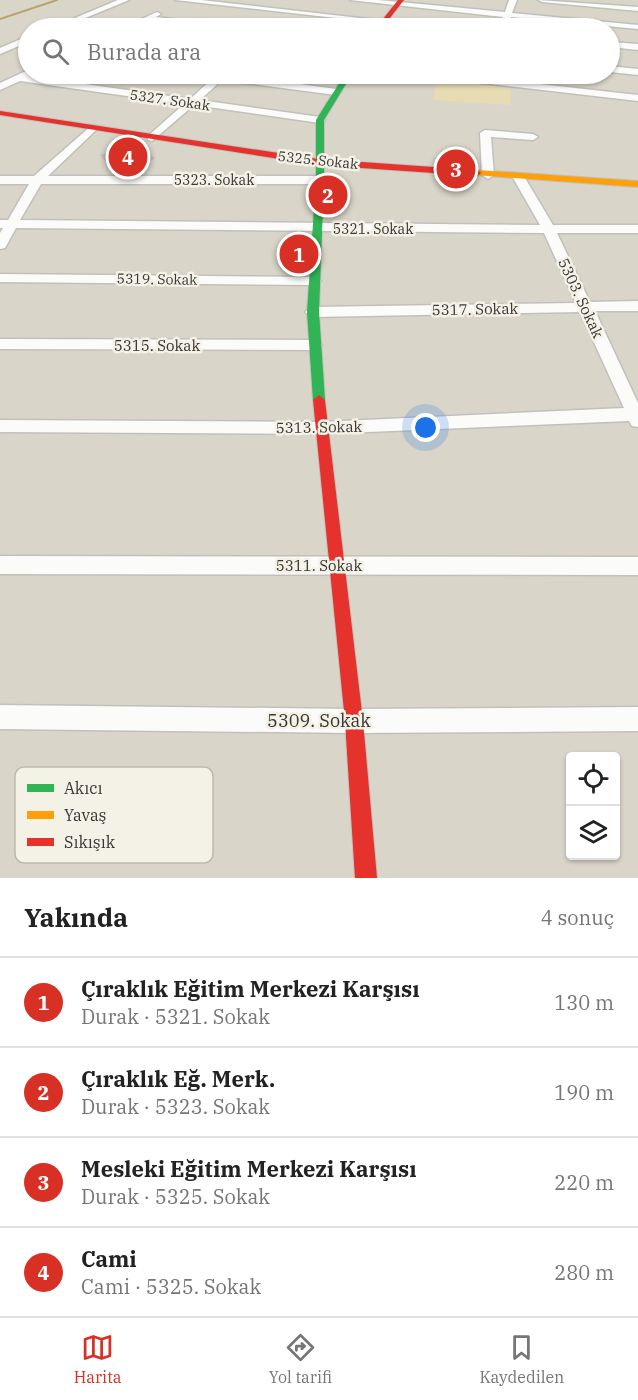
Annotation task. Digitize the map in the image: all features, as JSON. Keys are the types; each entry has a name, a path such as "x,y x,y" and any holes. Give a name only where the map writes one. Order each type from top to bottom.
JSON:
{"street":[{"path":"80,18 125,0"},
{"path":"354,0 399,2 540,18"},
{"path":"507,18 513,0"},
{"path":"542,0 638,9"},
{"path":"183,2 326,18"},
{"path":"387,18 399,2"},
{"path":"149,18 167,10"},
{"path":"286,18 291,13"},
{"path":"620,25 638,27"},
{"path":"0,51 18,44"},
{"path":"620,46 638,47"},
{"path":"620,70 638,72"},
{"path":"0,87 18,79"},
{"name":"5327. Sokak","path":"73,84 190,103 320,120"},
{"path":"152,138 211,84"},
{"path":"282,84 336,92"},
{"path":"341,84 320,120 318,162 320,180 313,312 314,345 321,428 354,721 366,878"},
{"path":"540,84 638,98"},
{"name":"5325. Sokak","path":"0,112 91,129 318,162 519,178 638,184"},
{"path":"0,245 6,224 38,180 91,129"},
{"path":"488,175 485,133 533,137"},
{"name":"5303. Sokak","path":"519,178 549,229 637,416"},
{"name":"5323. Sokak","path":"0,180 320,180"},
{"name":"5321. Sokak","path":"6,224 318,229 638,229"},
{"name":"5319. Sokak","path":"0,278 314,281"},
{"name":"5317. Sokak","path":"313,312 638,306"},
{"name":"5315. Sokak","path":"0,344 314,345"},
{"name":"5313. Sokak","path":"0,426 321,428 637,416"},
{"name":"5311. Sokak","path":"0,565 638,566"},
{"name":"5309. Sokak","path":"0,717 354,721 638,719"}],"shaded area":[{"path":"0,0 638,0 638,878 0,878"},
{"path":"436,84 483,84 510,87 510,105 433,100"}],"building":[{"path":"140,144 155,159 114,170 100,155"}],"waterway":[{"path":"0,19 57,0"}],"traffic: fast":[{"path":"319,400 313,312 320,180 320,120 342,84"}],"traffic: slow":[{"path":"477,173 638,184"}],"traffic: jam":[{"path":"387,18 401,0"},
{"path":"0,113 318,162 477,173"},
{"path":"319,400 354,721 366,878"}],"place":[{"name":"Cami","path":"128,157"},
{"name":"Mesleki Eğitim Merkezi Karşısı","path":"456,169"},
{"name":"Çıraklık Eğ. Merk.","path":"328,195"},
{"name":"Çıraklık Eğitim Merkezi Karşısı","path":"299,254"}]}
